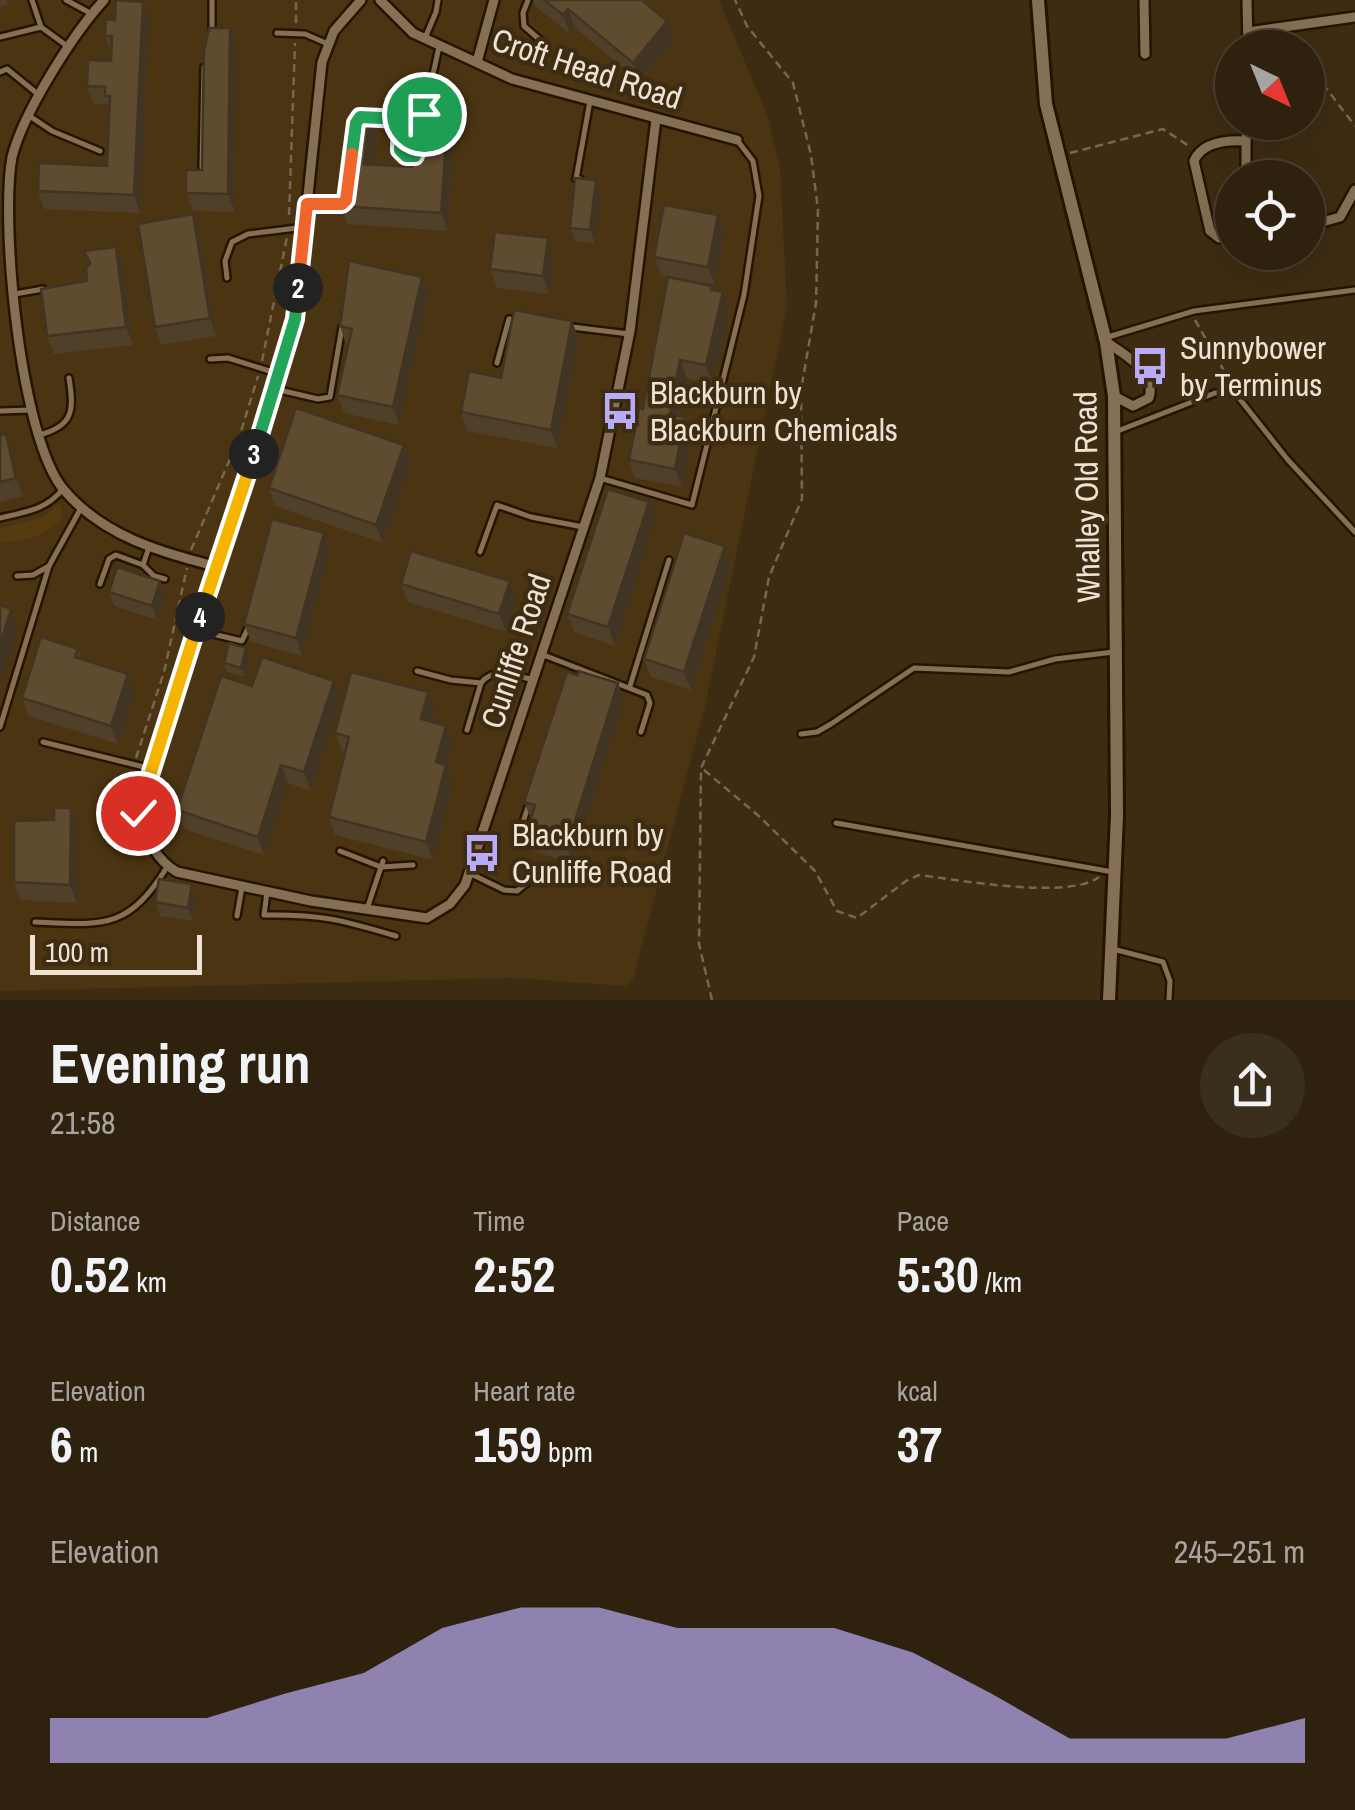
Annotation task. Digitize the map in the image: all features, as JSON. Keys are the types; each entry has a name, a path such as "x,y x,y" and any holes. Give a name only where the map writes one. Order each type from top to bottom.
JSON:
{"street":[{"path":"104,0 39,95 10,160 6,255 30,410 51,472 81,508 110,530 218,567"},
{"path":"168,866 151,847 138,813 295,319 322,62 334,32 361,0"},
{"name":"Croft Head Road","path":"380,0 413,33 512,79 736,140"},
{"path":"477,62 494,0"},
{"name":"Whalley Old Road","path":"1038,0 1046,104 1105,340 1114,396 1117,815 1109,873 1108,1000"},
{"path":"1144,0 1144,54"},
{"path":"1247,0 1248,30"},
{"path":"1262,30 1355,17"},
{"name":"Cunliffe Road","path":"168,866 188,876 267,892 427,918 458,896 469,874 600,478 629,334 656,119"},
{"path":"1215,235 1210,231 1194,170 1198,152 1230,140"},
{"path":"1246,140 1246,160"},
{"path":"1325,221 1340,217 1355,190"},
{"path":"1105,340 1136,364 1152,389 1149,398 1133,406 1114,396"}],"lane":[{"path":"32,0 41,27 70,48"},
{"path":"66,0 92,14"},
{"path":"209,45 212,0"},
{"path":"425,38 438,0"},
{"path":"528,0 524,26 540,40"},
{"path":"0,37 41,27"},
{"path":"278,34 305,34 328,44"},
{"path":"421,132 440,45"},
{"path":"202,167 206,59"},
{"path":"0,72 8,69 39,95"},
{"path":"587,181 576,179 590,101"},
{"path":"28,115 100,151"},
{"path":"360,117 401,119 400,150 406,156 415,156 418,151"},
{"path":"600,478 692,505 744,295 759,196 753,160 736,140"},
{"path":"307,204 342,204 346,200"},
{"path":"226,278 225,261 232,242 248,234 305,227"},
{"path":"12,294 51,288"},
{"path":"1105,340 1190,312 1355,290"},
{"path":"275,389 318,399 330,397 344,318"},
{"path":"498,363 509,319 526,321"},
{"path":"560,326 629,334"},
{"path":"210,359 228,358 279,374"},
{"path":"36,436 54,431 67,420 72,402 69,378"},
{"path":"1115,432 1214,393 1234,394 1355,532"},
{"path":"0,411 30,410"},
{"path":"0,518 52,503 63,489"},
{"path":"480,552 497,505 530,518 583,528"},
{"path":"0,727 49,566 81,508"},
{"path":"143,565 149,546"},
{"path":"100,584 110,559 116,555 143,565 165,580"},
{"path":"630,686 669,560"},
{"path":"17,576 32,576 49,566"},
{"path":"196,630 242,641 253,612"},
{"path":"801,734 817,732 831,724 914,668 1008,672 1073,656 1117,652"},
{"path":"541,654 647,695 650,703 641,732"},
{"path":"569,683 574,666"},
{"path":"417,671 481,683"},
{"path":"467,730 481,683 495,672 533,680"},
{"path":"43,742 152,769"},
{"path":"517,840 529,804"},
{"path":"836,823 1109,873"},
{"path":"340,851 382,864 413,865"},
{"path":"368,909 382,864"},
{"path":"35,922 123,918 144,902 168,866"},
{"path":"469,874 504,890 516,891 539,873"},
{"path":"236,916 242,886"},
{"path":"267,892 264,915 312,914 354,921 396,936"},
{"path":"1110,948 1163,962 1170,981 1169,1000"}],"path":[{"path":"296,0 296,24"},
{"path":"712,1000 699,944 702,768 754,657 769,576 802,498 801,390 816,303 818,209 811,155 793,82 747,26 735,0"},
{"path":"289,214 295,41"},
{"path":"1325,88 1355,126"},
{"path":"1057,157 1163,129 1198,152"},
{"path":"261,363 287,235"},
{"path":"1190,312 1233,385 1234,394"},
{"path":"191,550 239,438 259,374"},
{"path":"134,764 164,672 187,566"},
{"path":"174,626 196,630"},
{"path":"702,768 815,871 837,911 857,918 906,881 919,876 1018,887 1089,884 1109,873"}],"shaded area":[{"path":"0,0 719,0 768,117 780,169 787,306 706,702 633,979 626,986 512,978 0,991"},
{"path":"60,503 62,519 48,530 26,540 0,543 0,529 45,516"}],"building":[{"path":"116,0 143,2 134,195 38,191 39,163 107,166 110,96 105,96 105,87 87,86 88,60 111,61 112,36 105,36 106,19 115,20"},
{"path":"544,0 642,0 667,21 633,63 568,9 563,15"},
{"path":"209,28 230,28 228,194 186,193 186,170 202,170 204,51"},
{"path":"356,106 370,107 364,164 412,167 418,125 447,127 441,213 341,206"},
{"path":"575,178 596,180 590,230 570,228"},
{"path":"664,205 718,215 708,267 654,257"},
{"path":"193,214 210,318 155,327 138,224"},
{"path":"495,232 548,238 543,276 490,269"},
{"path":"116,247 126,327 47,336 41,289 87,281 90,263 84,251"},
{"path":"349,261 422,277 393,407 337,395 352,329 340,326"},
{"path":"668,277 723,292 706,365 680,360 670,414 685,417 675,469 629,460 639,408 643,409"},
{"path":"514,310 572,321 551,430 461,412 469,371 501,378"},
{"path":"296,408 404,445 376,525 269,488"},
{"path":"6,434 16,478 0,482 0,435"},
{"path":"608,489 649,502 608,627 567,614"},
{"path":"272,519 324,533 296,638 244,624"},
{"path":"684,533 725,546 684,672 644,659"},
{"path":"411,551 510,581 499,614 401,584"},
{"path":"117,567 160,581 152,606 109,592"},
{"path":"0,605 11,609 0,645"},
{"path":"41,637 78,649 75,657 128,674 111,726 22,698"},
{"path":"229,643 246,648 241,668 224,663"},
{"path":"262,657 334,681 304,772 281,765 258,837 177,810 221,676 252,686"},
{"path":"578,671 618,683 567,846 526,833 535,805 524,802 567,672 578,675"},
{"path":"351,672 428,692 421,719 446,726 436,762 446,765 426,842 329,817 349,737 335,733"},
{"path":"54,808 71,808 70,885 14,882 14,821 54,820"},
{"path":"159,879 192,884 188,908 155,902"}],"place":[{"name":"Sunnybower by Terminus","path":"1150,366"},
{"name":"Blackburn by Blackburn Chemicals","path":"620,411"},
{"name":"Blackburn by Cunliffe Road","path":"482,853"}],"route":[{"path":"138,813 295,319 307,204 342,204 346,200 360,117 401,119 400,150 406,156 415,156 424,114"}]}
